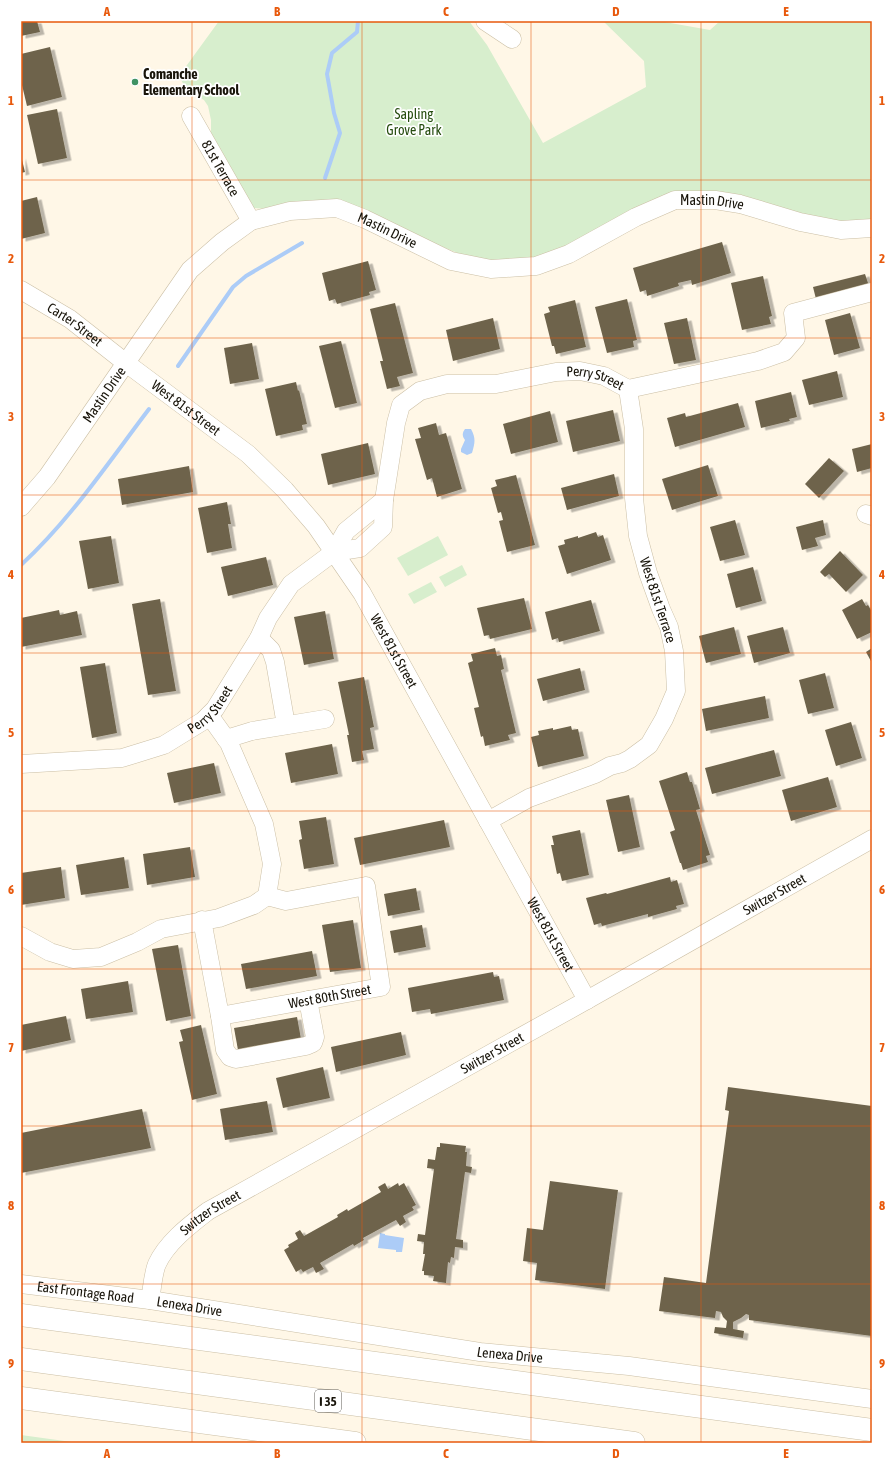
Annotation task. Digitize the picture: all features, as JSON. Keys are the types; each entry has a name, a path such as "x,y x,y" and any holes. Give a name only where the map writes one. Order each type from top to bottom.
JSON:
{"highway":[{"path":"21,1315 872,1430"},
{"name":"I 35","path":"21,1359 634,1443"},
{"path":"21,1398 355,1443"}],"street":[{"path":"485,21 512,39"},
{"name":"81st Terrace","path":"191,116 251,221"},
{"name":"Mastin Drive","path":"21,507 47,477 190,270 222,242 251,221 290,211 337,208 365,219 451,261 490,268 536,266 569,254 636,217 675,200 715,200 740,204 800,222 841,230 872,228"},
{"name":"Carter Street","path":"21,290 70,319 126,363"},
{"name":"Perry Street","path":"21,764 122,758 164,745 202,721 215,708 259,638 268,618 291,584 334,552 360,548 383,528 384,500 396,423 401,405 420,392 447,384 496,384 556,372 580,371 604,376 628,389 758,361 784,352 796,338 793,313 872,292"},
{"name":"West 81st Street","path":"126,363 248,454 285,490 316,526 362,593 587,1000"},
{"name":"West 81st Terrace","path":"488,821 529,798 595,774 610,766 630,759 649,745 664,719 676,691 674,651 669,627 648,573 638,536 634,498 634,429 628,389"},
{"path":"259,638 271,650 275,662 286,725"},
{"path":"21,936 50,952 73,959 102,957 137,942 161,929 202,920 219,918 254,905 267,896 272,864 264,824 249,786 226,739 208,715"},
{"path":"226,739 252,731 325,719"},
{"name":"Switzer Street","path":"150,1300 157,1264 173,1241 188,1226 208,1211 872,839"},
{"name":"West 80th Street","path":"220,1016 381,987 366,886 286,901 267,896"},
{"path":"202,920 225,1050 230,1057 236,1059 282,1051 313,1043 315,1037 308,1000"},
{"name":"East Frontage Road","path":"21,1284 150,1300"},
{"name":"Lenexa Drive","path":"150,1300 480,1352 628,1366 872,1398"}],"green space":[{"name":"Sapling Grove Park","path":"219,21 469,21 487,45 543,143 646,87 644,61 603,21 659,21 710,30 720,21 872,21 872,221 844,222 696,193 566,249 536,260 483,260 460,254 337,203 299,201 267,209 254,208 249,203 215,143 211,133 211,120 208,106 204,100 187,91 179,76"},
{"path":"438,536 448,555 408,576 397,558"},
{"path":"462,565 467,575 445,587 439,577"},
{"path":"431,582 437,592 414,604 408,594"},
{"path":"21,1435 79,1443 21,1443"}],"water":[{"path":"465,429 471,429 474,438 472,453 467,455 461,452 465,440 463,437 463,432"},
{"path":"380,1233 404,1238 402,1252 378,1248"}],"building":[{"path":"21,21 37,21 40,32 21,36"},
{"path":"50,47 62,97 27,106 21,81 21,54"},
{"path":"57,109 67,158 38,164 27,115"},
{"path":"21,156 25,172 21,173"},
{"path":"37,197 45,233 21,239 21,201"},
{"path":"722,242 731,273 692,285 691,280 678,283 679,286 647,296 646,290 640,292 633,268"},
{"path":"368,261 376,290 369,292 370,295 337,304 335,299 329,301 322,273"},
{"path":"865,274 869,286 816,299 813,287"},
{"path":"763,276 772,316 769,317 771,324 742,330 731,283"},
{"path":"627,299 637,340 633,341 634,347 607,353 595,307"},
{"path":"575,300 586,347 556,354 554,346 552,346 544,314 550,312 548,307"},
{"path":"395,303 413,373 397,377 400,386 387,389 380,361 383,361 370,309"},
{"path":"850,313 860,348 834,355 825,320"},
{"path":"493,318 500,349 453,361 446,330"},
{"path":"687,318 696,360 674,364 664,323"},
{"path":"341,341 357,403 335,408 319,346"},
{"path":"252,343 259,379 230,384 224,348"},
{"path":"837,371 843,397 809,405 802,380"},
{"path":"296,382 307,424 302,425 303,430 276,436 265,389"},
{"path":"791,392 797,417 789,419 790,421 761,428 755,401"},
{"path":"738,403 745,427 675,447 667,418 685,413 686,417"},
{"path":"613,410 620,441 573,452 566,421"},
{"path":"550,411 558,442 511,454 503,424"},
{"path":"436,423 439,435 446,433 462,489 437,497 432,478 427,480 415,439 421,438 418,428"},
{"path":"368,443 375,474 328,485 321,454"},
{"path":"872,444 872,468 857,472 852,449"},
{"path":"829,458 844,471 819,498 805,484"},
{"path":"708,465 718,496 672,510 662,479"},
{"path":"189,466 193,492 122,505 118,479"},
{"path":"614,474 619,496 567,510 561,488"},
{"path":"516,475 535,545 507,552 499,521 503,520 501,512 498,513 491,488 497,486 495,480"},
{"path":"227,502 231,524 228,524 232,548 207,553 198,508"},
{"path":"735,520 745,555 720,561 710,527"},
{"path":"823,520 826,535 815,538 818,546 802,550 796,527"},
{"path":"596,532 598,537 603,535 611,560 567,574 558,546 565,544 564,540 578,536 578,538"},
{"path":"111,536 119,583 88,589 79,541"},
{"path":"840,551 863,575 846,592 829,574 825,577 820,572"},
{"path":"266,557 273,585 228,596 221,567"},
{"path":"753,567 762,601 736,608 727,574"},
{"path":"524,598 532,629 490,639 489,635 484,636 477,608"},
{"path":"160,599 176,691 148,695 132,604"},
{"path":"862,599 872,612 872,632 857,639 842,610"},
{"path":"591,600 600,631 559,642 558,638 552,640 545,612"},
{"path":"59,610 60,615 77,611 82,635 21,647 21,618"},
{"path":"325,611 334,659 304,665 294,617"},
{"path":"734,627 741,654 706,663 699,636"},
{"path":"783,627 790,653 754,663 747,636"},
{"path":"495,648 497,656 501,655 504,669 501,670 516,733 508,735 510,740 485,746 483,736 481,737 474,708 479,707 468,663 473,661 471,654"},
{"path":"872,648 872,663 866,652"},
{"path":"105,663 117,733 92,738 80,667"},
{"path":"580,668 585,690 543,701 537,679"},
{"path":"825,673 834,708 808,714 799,680"},
{"path":"364,677 374,727 370,728 374,749 362,751 364,760 352,762 347,735 349,735 338,682"},
{"path":"765,696 769,718 706,731 702,709"},
{"path":"851,722 862,758 836,766 825,730"},
{"path":"571,726 572,730 578,729 584,756 538,767 531,737 539,735 538,731 553,728 553,730"},
{"path":"332,744 338,774 291,783 285,753"},
{"path":"774,750 781,776 712,794 705,768"},
{"path":"214,763 221,793 174,803 167,773"},
{"path":"687,772 690,782 692,782 700,809 696,810 710,855 706,856 708,862 683,870 670,832 675,830 659,781"},
{"path":"828,777 837,807 791,821 782,790"},
{"path":"629,795 640,847 618,852 606,800"},
{"path":"326,817 334,864 304,869 299,840 302,839 299,821"},
{"path":"444,820 450,847 360,865 354,838"},
{"path":"580,830 589,875 562,881 560,873 557,874 551,845 554,845 552,836"},
{"path":"190,847 195,877 147,885 143,854"},
{"path":"124,857 129,888 81,895 76,865"},
{"path":"61,867 65,898 21,905 21,873"},
{"path":"670,877 671,882 677,880 684,904 676,906 677,909 648,917 648,914 602,926 601,923 594,925 586,898 607,894"},
{"path":"416,888 420,910 388,916 384,894"},
{"path":"353,920 361,968 330,972 322,925"},
{"path":"422,925 426,947 394,953 390,931"},
{"path":"178,945 191,1016 166,1021 152,949"},
{"path":"312,951 317,976 246,989 241,964"},
{"path":"493,972 494,977 499,976 504,1000 431,1014 430,1009 412,1012 408,988"},
{"path":"128,981 133,1012 86,1019 81,989"},
{"path":"66,1016 71,1040 21,1051 21,1025"},
{"path":"297,1017 301,1039 238,1050 234,1028"},
{"path":"201,1025 217,1094 192,1100 179,1042 183,1041 180,1030"},
{"path":"401,1032 406,1055 336,1072 331,1047"},
{"path":"323,1067 330,1098 283,1108 276,1078"},
{"path":"728,1087 872,1106 872,1336 749,1320 749,1315 746,1314 733,1322 733,1329 744,1331 743,1338 714,1333 715,1327 726,1328 727,1321 721,1312 716,1311 715,1318 659,1311 664,1277 706,1283 729,1111 725,1110"},
{"path":"267,1101 273,1132 225,1140 220,1109"},
{"path":"142,1109 151,1148 21,1173 21,1133"},
{"path":"440,1143 466,1146 466,1166 472,1167 471,1173 465,1172 456,1239 463,1240 463,1248 455,1247 454,1258 451,1257 450,1263 448,1262 446,1283 433,1281 434,1276 424,1275 424,1271 422,1271 425,1254 423,1254 424,1242 417,1241 418,1234 425,1235 434,1169 427,1168 428,1159 435,1160 437,1147 440,1147"},
{"path":"550,1181 618,1190 605,1289 535,1280 537,1263 523,1261 527,1228 543,1230"},
{"path":"385,1183 388,1189 398,1183 399,1186 404,1183 416,1205 412,1207 414,1210 403,1216 406,1222 400,1226 396,1220 363,1238 364,1240 354,1246 353,1244 320,1263 324,1269 316,1273 313,1267 303,1272 301,1269 296,1272 284,1250 289,1247 288,1245 298,1239 295,1233 300,1230 304,1236 338,1217 337,1215 347,1209 348,1211 381,1192 378,1187"}],"waterway":[{"path":"325,178 340,133 334,113 327,74 332,53 357,32 358,21"},
{"path":"178,366 233,287 246,276 302,243"},
{"path":"21,565 39,548 72,510 149,409"}],"place":[{"name":"Comanche Elementary School","path":"135,82"}]}
